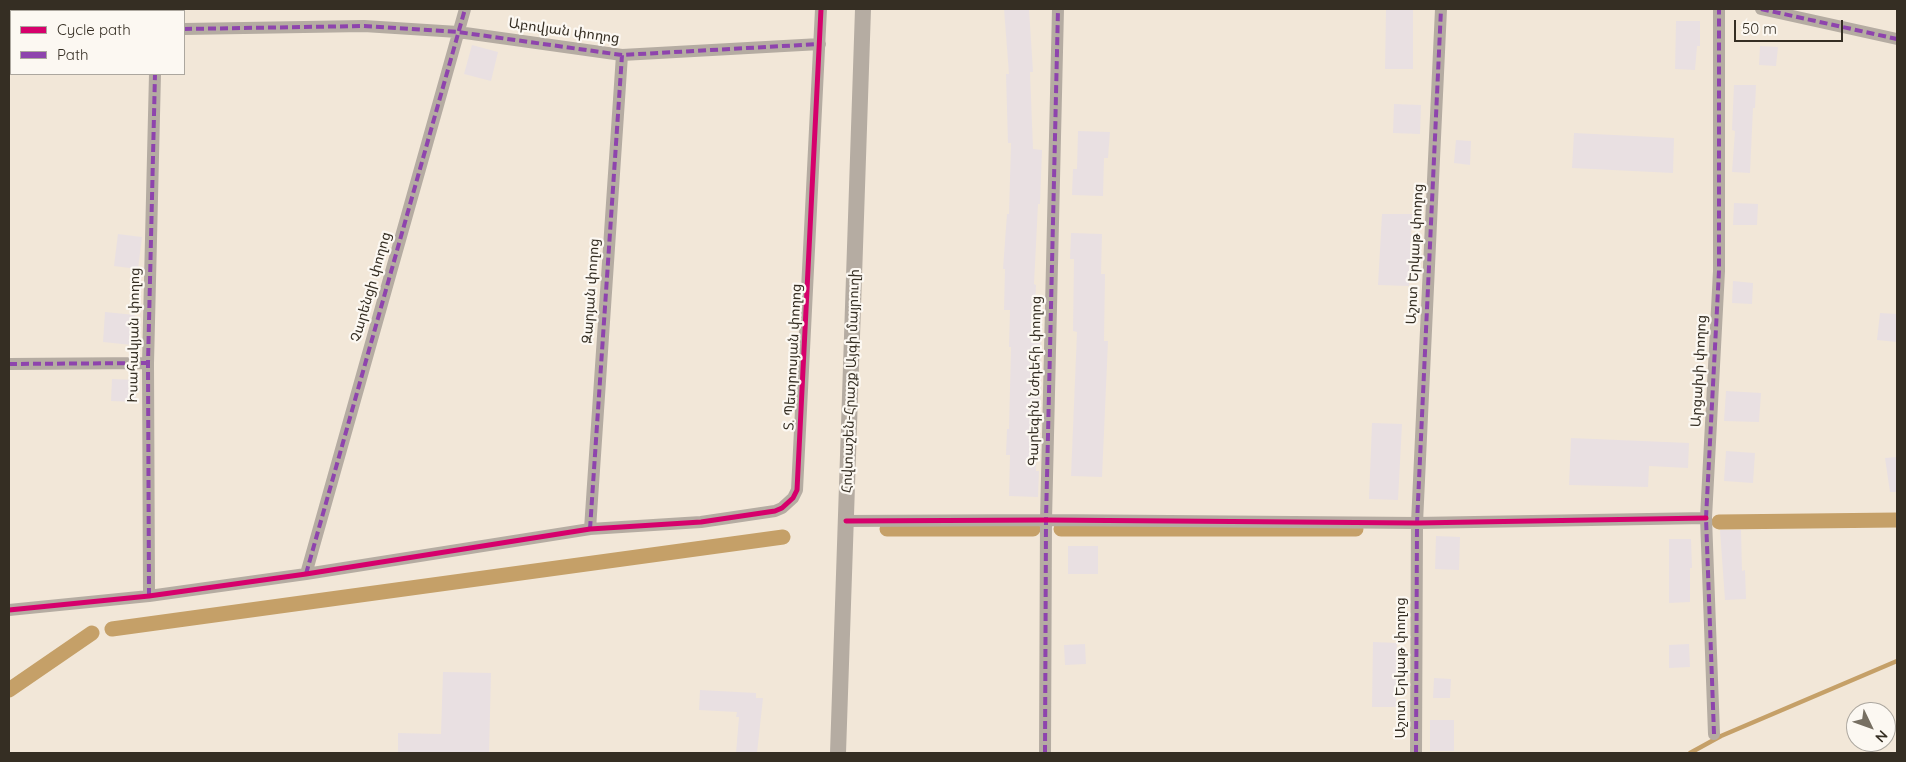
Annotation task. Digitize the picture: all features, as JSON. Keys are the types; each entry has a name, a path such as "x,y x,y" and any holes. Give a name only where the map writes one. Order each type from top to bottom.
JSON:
{"street":[{"name":"Չարենցի փողոց","path":"306,574 465,9"},
{"name":"Տ. Պետրոսյան փողոց","path":"9,610 149,596 306,574 590,529 701,522 775,511 788,503 797,490 821,9"},
{"name":"Հովտաշեն-Հրաշք Այգի մայրուղի","path":"838,753 863,9"},
{"name":"Գարեգին Նժդեհի փողոց","path":"1045,753 1046,520 1058,9"},
{"name":"Աշոտ Երկաթ փողոց","path":"1416,753 1417,522 1441,9"},
{"name":"Արցախի փողոց","path":"1714,734 1706,518 1719,271 1719,9"},
{"path":"1761,9 1897,39"},
{"name":"Աբովյան փողոց","path":"185,29 364,26 458,32 622,55 820,44"},
{"name":"Զարյան փողոց","path":"590,529 622,55"},
{"name":"Իսահակյան փողոց","path":"149,596 148,363 155,75"},
{"path":"9,364 148,363"},
{"path":"846,521 1417,522 1706,518"}],"building":[{"path":"1004,9 1029,9 1033,72 1030,72 1033,149 1042,150 1034,284 1036,285 1034,322 1041,322 1040,423 1038,423 1036,471 1039,471 1038,497 1009,496 1010,455 1006,455 1007,429 1009,429 1011,347 1009,347 1010,310 1004,310 1005,269 1003,269 1007,214 1009,214 1011,143 1008,143 1006,74 1009,74"},
{"path":"1386,9 1413,9 1413,69 1385,69"},
{"path":"1676,21 1700,21 1700,46 1697,46 1695,70 1675,69"},
{"path":"472,45 498,52 491,81 464,74"},
{"path":"1760,46 1778,47 1776,66 1759,65"},
{"path":"1734,85 1756,85 1750,173 1732,172 1735,131 1732,130"},
{"path":"1394,104 1421,105 1420,134 1393,133"},
{"path":"1078,131 1110,132 1108,158 1104,158 1103,196 1072,195 1073,169 1077,169"},
{"path":"1574,133 1674,138 1673,173 1572,168"},
{"path":"1456,140 1471,141 1470,165 1454,163"},
{"path":"1734,203 1758,204 1757,225 1733,225"},
{"path":"1382,214 1412,214 1409,286 1378,285"},
{"path":"1071,233 1102,234 1101,274 1105,274 1104,341 1108,341 1102,477 1071,476 1077,332 1073,331 1074,259 1070,259"},
{"path":"118,234 142,237 138,269 114,266"},
{"path":"1733,281 1753,283 1752,304 1732,303"},
{"path":"105,312 135,315 132,345 103,342"},
{"path":"1880,313 1897,314 1897,342 1877,340"},
{"path":"112,379 136,380 136,402 111,401"},
{"path":"1726,391 1761,393 1759,422 1724,421"},
{"path":"1372,423 1402,424 1398,500 1369,499"},
{"path":"1571,438 1689,443 1688,468 1649,466 1648,487 1569,485"},
{"path":"1726,451 1755,453 1753,483 1724,481"},
{"path":"1897,457 1897,492 1890,492 1885,458"},
{"path":"1720,530 1741,530 1742,571 1745,570 1746,599 1725,600"},
{"path":"1436,536 1460,537 1459,570 1435,569"},
{"path":"1669,539 1691,539 1690,602 1669,603"},
{"path":"1068,546 1098,546 1098,574 1068,574"},
{"path":"1373,642 1397,643 1396,707 1372,707"},
{"path":"1085,644 1086,664 1065,665 1064,645"},
{"path":"1689,644 1690,667 1669,668 1669,645"},
{"path":"443,672 491,673 489,753 398,753 398,733 441,734"},
{"path":"1434,678 1451,679 1450,698 1433,698"},
{"path":"700,690 756,693 756,698 763,698 757,753 736,753 739,717 736,717 737,712 699,710"},
{"path":"1430,720 1454,720 1454,751 1430,751"}],"waterway":[{"path":"1719,522 1897,520"},
{"path":"887,529 1033,529"},
{"path":"1061,529 1356,529"},
{"path":"112,629 783,537"},
{"path":"9,690 92,633"},
{"path":"1690,753 1721,736 1897,661"}],"marked path":[{"path":"306,574 465,9"},
{"path":"1045,753 1046,520 1058,9"},
{"path":"1416,753 1417,523 1441,9"},
{"path":"1714,734 1706,518 1719,271 1719,9"},
{"path":"1761,9 1897,39"},
{"path":"185,29 364,26 458,32 622,55 820,44"},
{"path":"590,529 622,55"},
{"path":"149,596 148,363 155,75"},
{"path":"9,364 148,363"}],"cycle path":[{"path":"9,610 149,596 306,574 590,529 701,522 775,511 782,508 793,498 797,490 821,9"},
{"path":"846,521 1046,520 1417,523 1706,518"}]}
